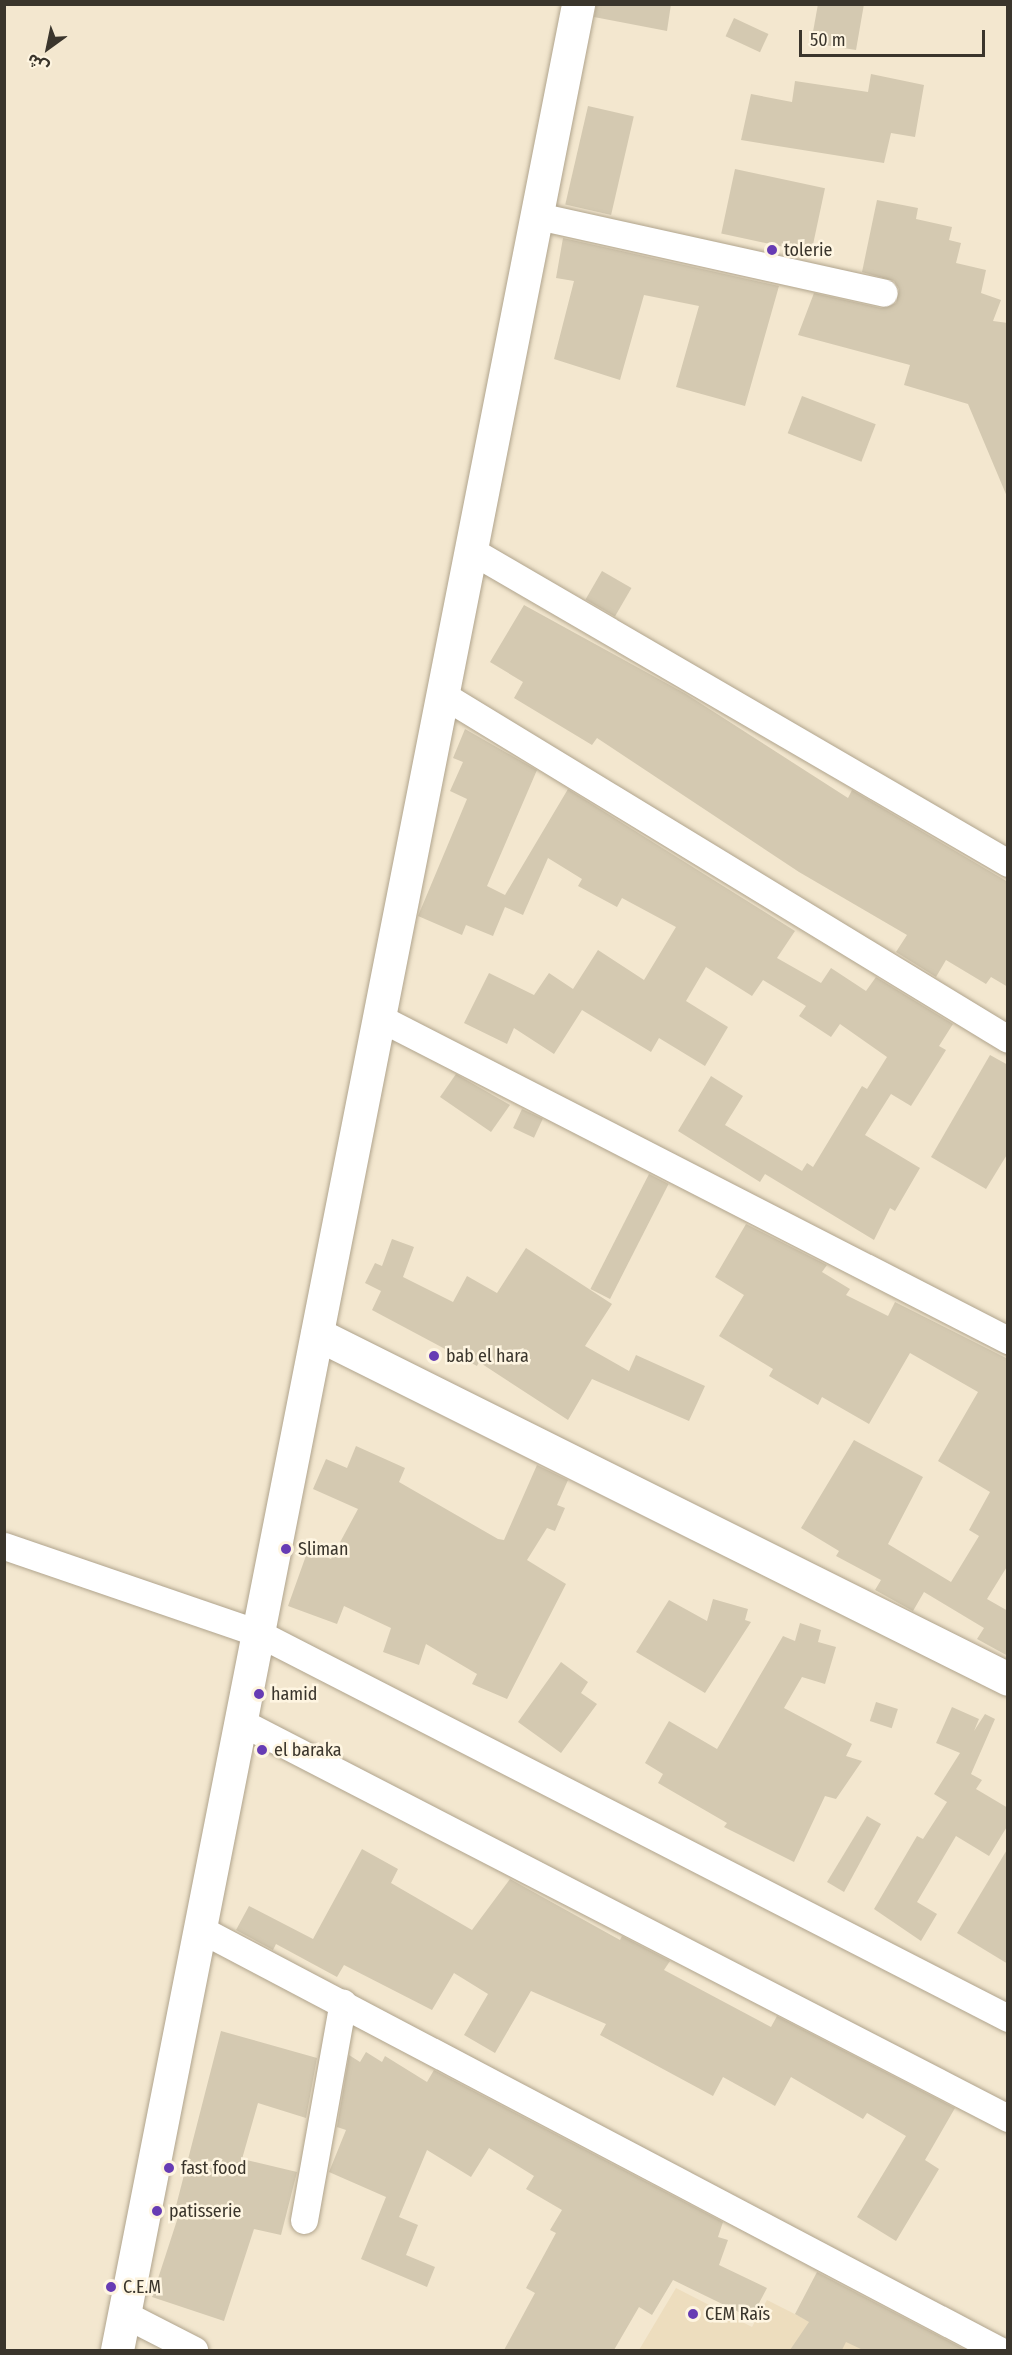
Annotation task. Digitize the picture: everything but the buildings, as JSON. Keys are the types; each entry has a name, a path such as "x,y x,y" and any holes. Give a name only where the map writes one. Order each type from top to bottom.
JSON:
{"main road":[{"path":"117,2350 578,4"},
{"path":"317,1334 1008,1679"}],"street":[{"path":"538,216 884,293"},
{"path":"472,551 1008,863"},
{"path":"443,694 1008,1039"},
{"path":"380,1018 1008,1340"},
{"path":"4,1546 258,1633 1008,2018"},
{"path":"241,1722 1008,2118"},
{"path":"200,1929 343,2002 999,2350"},
{"path":"304,2220 343,2002"},
{"path":"124,2314 194,2350"}],"shaded area":[{"name":"CEM Raïs","path":"676,2288 752,2327 767,2300 866,2350 639,2350"}],"place":[{"name":"tolerie","path":"772,250"},
{"name":"bab el hara","path":"434,1356"},
{"name":"Sliman","path":"286,1549"},
{"name":"hamid","path":"259,1694"},
{"name":"el baraka","path":"262,1750"},
{"name":"fast food","path":"169,2168"},
{"name":"patisserie","path":"157,2211"},
{"name":"C.E.M","path":"111,2287"},
{"name":"CEM Raïs","path":"693,2314"}]}
